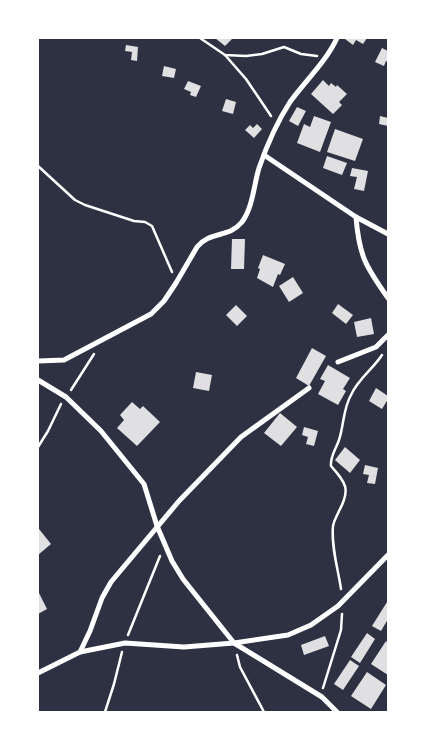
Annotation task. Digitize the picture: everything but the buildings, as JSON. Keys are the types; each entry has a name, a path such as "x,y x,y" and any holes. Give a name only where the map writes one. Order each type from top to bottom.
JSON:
{"street":[{"path":"38,361 64,360 151,314 164,301 202,240 229,232 238,227 244,219 264,155 277,126 289,104 328,54 337,38"},
{"path":"264,155 356,217 388,234"},
{"path":"356,217 357,235 362,258 388,298"},
{"path":"338,362 376,347 388,335"},
{"path":"38,380 66,397 101,431 144,484 164,545 183,579 236,645 322,697 337,712"},
{"path":"80,652 102,598 111,582 157,526 196,482 241,437 308,388"},
{"path":"38,673 80,652 124,643 184,648 236,645 288,635 311,625 343,600 388,555"}],"path":[{"path":"200,38 225,55 246,79 277,126"},
{"path":"225,55 246,56 262,54 284,47 313,56 328,54"},
{"path":"38,166 75,200 134,221 145,222 152,226 176,283"},
{"path":"38,447 60,405 84,372 101,341"},
{"path":"322,697 323,686 341,630 343,600 334,542 334,525 345,498 346,488 343,480 331,466 330,461 339,441 346,406 350,396 355,387 385,351"},
{"path":"104,712 114,684 124,643 164,545"},
{"path":"236,645 240,667 264,712"}]}
